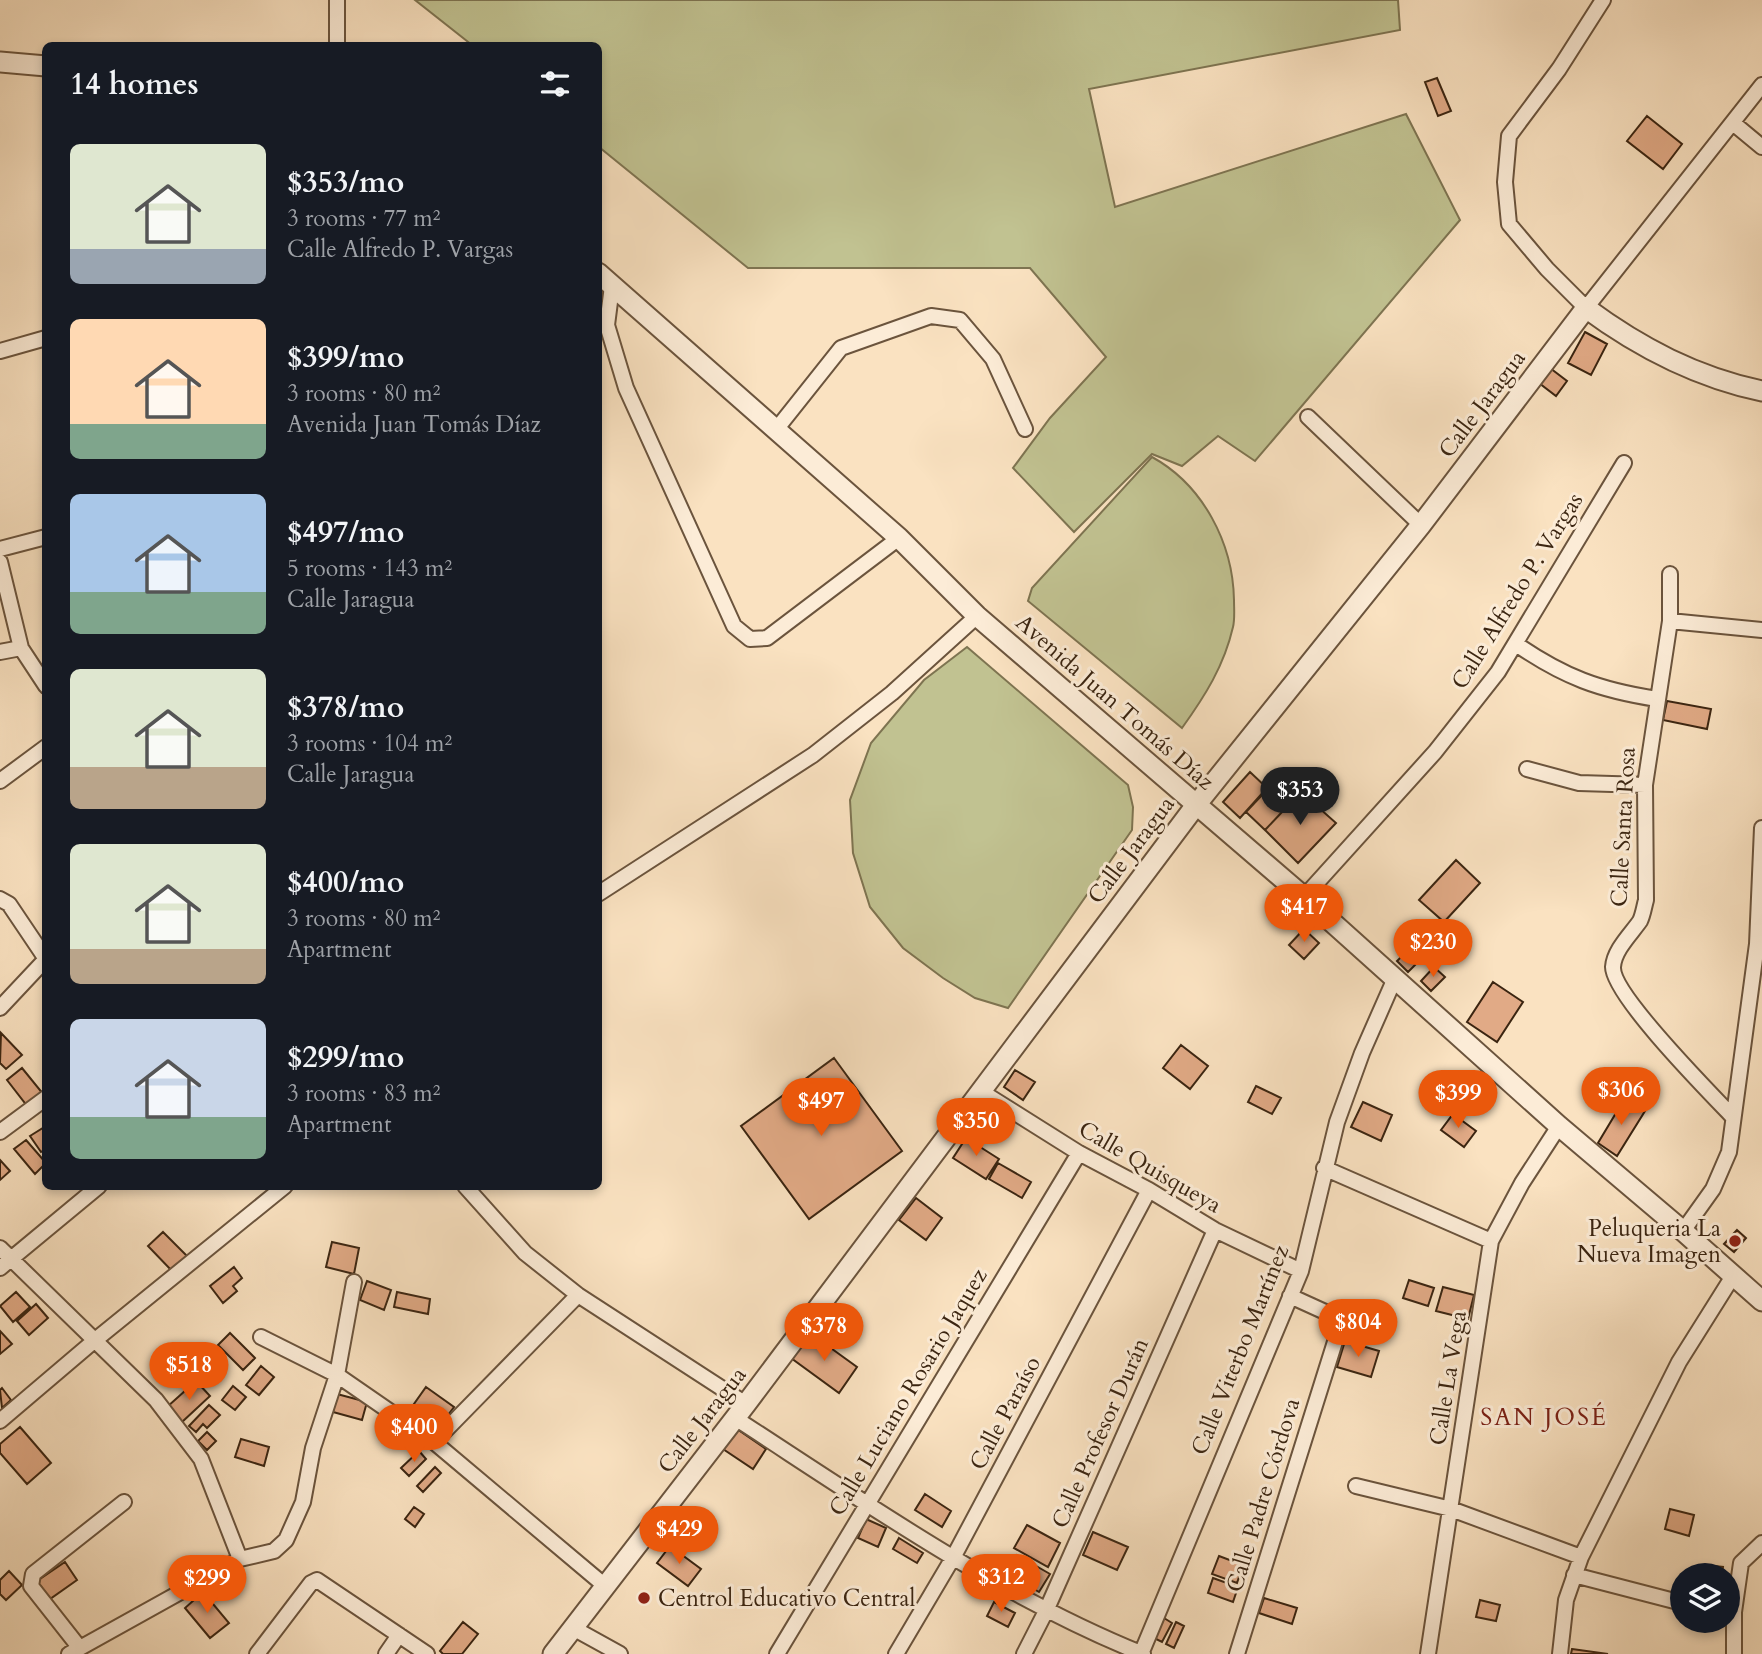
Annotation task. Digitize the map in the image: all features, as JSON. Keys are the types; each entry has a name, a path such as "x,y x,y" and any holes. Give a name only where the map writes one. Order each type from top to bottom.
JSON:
{"street":[{"path":"337,0 337,42"},
{"path":"1603,0 1559,69 1509,136 1505,182 1509,224 1547,269 1586,308 1619,332 1677,364 1729,383 1762,391"},
{"path":"0,62 42,66"},
{"name":"Calle Jaragua","path":"553,1654 741,1411 1196,805 1421,525 1586,308 1762,85"},
{"path":"1733,123 1762,147"},
{"path":"605,279 607,325 626,388 734,626 750,639 767,638 899,538"},
{"name":"Avenida Juan Tomás Díaz","path":"605,279 899,538 977,617 1304,897 1559,1126 1762,1301"},
{"path":"775,431 841,348 931,316 960,320 993,359 1026,429"},
{"path":"0,351 42,339"},
{"path":"1308,417 1421,525"},
{"name":"Calle Alfredo P. Vargas","path":"1304,897 1435,752 1498,672 1624,463"},
{"path":"0,549 42,538"},
{"path":"0,562 21,648 42,680"},
{"name":"Calle Santa Rosa","path":"1670,574 1670,621 1645,785 1646,900 1641,918 1620,949 1613,968 1619,984 1670,1052 1733,1117"},
{"path":"602,891 813,755 892,693 977,617"},
{"path":"1670,621 1762,630"},
{"path":"1516,644 1548,666 1583,682 1622,694 1657,699"},
{"path":"0,652 21,648"},
{"path":"0,781 42,750"},
{"path":"1527,769 1579,783 1645,785"},
{"path":"1683,1231 1713,1189 1729,1152 1760,944 1762,828"},
{"path":"0,899 9,904 42,954"},
{"path":"0,1007 42,962"},
{"name":"Calle Viterbo Martínez","path":"1141,1654 1301,1271 1337,1122 1362,1053 1395,978"},
{"name":"Calle Quisqueya","path":"982,1092 1079,1153 1149,1190 1215,1230 1301,1271"},
{"path":"0,1132 42,1101"},
{"name":"Calle La Vega","path":"1428,1654 1492,1241 1522,1184 1559,1126"},
{"name":"Calle Luciano Rosario Jaquez","path":"777,1654 1079,1153"},
{"path":"1324,1168 1492,1241"},
{"path":"6,1264 94,1190"},
{"path":"0,1421 280,1190"},
{"path":"469,1190 525,1253 867,1503 1046,1611 1141,1654"},
{"name":"Calle Paraíso","path":"896,1654 954,1556 1149,1190"},
{"name":"Calle Profesor Durán","path":"1024,1654 1046,1611 1215,1230"},
{"path":"0,1248 6,1264 156,1400 201,1460 240,1559"},
{"path":"1560,1654 1566,1600 1581,1557 1679,1362 1733,1276"},
{"path":"124,1502 33,1574 30,1580 31,1586 74,1650 240,1559 274,1551 286,1540 303,1502 313,1448 337,1375 354,1282"},
{"path":"433,1442 578,1294"},
{"name":"Calle Padre Córdova","path":"1237,1654 1339,1329 1338,1320 1334,1316 1290,1296"},
{"path":"261,1337 337,1375 433,1442 604,1585"},
{"path":"1356,1486 1451,1509 1581,1557"},
{"path":"1740,1568 1741,1563 1762,1543"},
{"path":"1574,1575 1670,1600"},
{"path":"257,1654 311,1583 317,1580 427,1654"},
{"path":"573,1628 620,1654"},
{"path":"1733,1633 1734,1654"},
{"path":"386,1654 399,1635"}],"green space":[{"path":"415,0 1398,0 1400,30 1089,89 1115,207 1406,114 1460,220 1255,461 1218,436 1182,466 1152,454 1074,532 1013,468 1050,418 1106,357 1030,268 748,268 602,149 602,42 468,42"},
{"path":"1152,457 1186,483 1212,518 1228,558 1232,579 1234,617 1229,641 1213,680 1182,728 1028,601 1032,588"},
{"path":"967,647 1128,785 1133,807 1132,830 1008,1008 975,998 903,948 870,907 853,853 850,800 871,743 924,680"}],"building":[{"path":"1437,78 1451,111 1438,116 1425,82"},
{"path":"1647,116 1682,144 1663,169 1627,141"},
{"path":"1585,332 1607,344 1591,375 1568,363"},
{"path":"1550,368 1567,381 1556,396 1539,383"},
{"path":"1667,701 1711,709 1707,729 1663,720"},
{"path":"1250,772 1267,788 1240,818 1223,802"},
{"path":"1282,774 1301,792 1265,830 1246,812"},
{"path":"1301,792 1336,823 1298,863 1265,830"},
{"path":"1456,860 1480,883 1444,922 1419,900"},
{"path":"1304,929 1319,943 1304,959 1289,945"},
{"path":"1418,941 1428,952 1408,972 1397,961"},
{"path":"1434,967 1445,977 1431,991 1421,981"},
{"path":"1493,982 1523,1002 1497,1042 1467,1022"},
{"path":"1,1033 22,1055 6,1069 0,1063"},
{"path":"1181,1045 1208,1066 1190,1089 1163,1068"},
{"path":"834,1058 902,1151 809,1219 741,1126"},
{"path":"22,1068 42,1093 42,1096 28,1107 7,1080"},
{"path":"1015,1070 1035,1082 1023,1100 1004,1087"},
{"path":"1256,1086 1281,1098 1272,1114 1248,1102"},
{"path":"1625,1098 1645,1111 1617,1156 1598,1143"},
{"path":"1363,1102 1392,1115 1381,1141 1351,1127"},
{"path":"1453,1114 1476,1131 1464,1147 1441,1130"},
{"path":"42,1128 42,1151 41,1152 30,1136"},
{"path":"966,1138 999,1159 986,1179 953,1158"},
{"path":"26,1140 42,1158 42,1167 35,1174 14,1149"},
{"path":"0,1160 10,1171 0,1180"},
{"path":"998,1163 1031,1182 1022,1198 989,1179"},
{"path":"916,1198 942,1218 926,1240 899,1220"},
{"name":"Peluqueria La Nueva Imagen","path":"1737,1230 1746,1238 1734,1252 1724,1244"},
{"path":"163,1232 187,1256 172,1271 148,1246"},
{"path":"332,1242 359,1248 354,1274 326,1267"},
{"path":"234,1267 242,1278 233,1286 237,1291 223,1303 210,1286"},
{"path":"1409,1280 1434,1288 1428,1306 1403,1298"},
{"path":"367,1281 391,1290 384,1310 360,1300"},
{"path":"1443,1287 1474,1295 1468,1319 1436,1311"},
{"path":"16,1292 30,1307 13,1322 0,1306"},
{"path":"397,1292 430,1299 428,1314 394,1307"},
{"path":"36,1304 48,1318 29,1335 17,1321"},
{"path":"0,1331 12,1344 0,1354"},
{"path":"230,1333 255,1358 243,1370 218,1345"},
{"path":"810,1333 857,1367 839,1393 791,1358"},
{"path":"1345,1341 1379,1351 1371,1377 1337,1367"},
{"path":"261,1366 274,1377 259,1395 246,1385"},
{"path":"196,1381 210,1396 182,1422 167,1407"},
{"path":"233,1386 246,1397 235,1410 222,1400"},
{"path":"426,1387 454,1407 436,1431 409,1411"},
{"path":"2,1388 11,1400 2,1408 0,1390"},
{"path":"337,1394 367,1402 362,1420 333,1412"},
{"path":"209,1405 220,1415 207,1428 203,1424 196,1432 189,1426"},
{"path":"20,1427 51,1463 27,1484 0,1453 0,1444"},
{"path":"734,1427 766,1449 753,1469 720,1447"},
{"path":"207,1432 216,1441 207,1450 198,1441"},
{"path":"241,1439 269,1447 264,1466 235,1457"},
{"path":"419,1451 426,1459 409,1476 401,1468"},
{"path":"435,1467 441,1473 423,1492 417,1486"},
{"path":"925,1494 951,1511 942,1527 915,1510"},
{"path":"414,1507 424,1514 415,1527 405,1519"},
{"path":"1670,1509 1694,1515 1689,1536 1665,1529"},
{"path":"866,1519 886,1528 878,1547 858,1538"},
{"path":"1027,1525 1060,1543 1048,1567 1014,1548"},
{"path":"1093,1532 1128,1547 1117,1570 1083,1555"},
{"path":"899,1538 923,1553 917,1563 893,1549"},
{"path":"670,1546 701,1569 688,1586 657,1563"},
{"path":"1017,1555 1050,1574 1039,1592 1007,1573"},
{"path":"1219,1556 1243,1565 1237,1583 1212,1574"},
{"path":"65,1562 77,1580 50,1599 37,1581"},
{"path":"9,1571 22,1585 6,1600 0,1594 0,1580"},
{"path":"1213,1578 1238,1587 1233,1602 1208,1593"},
{"path":"203,1592 229,1623 210,1638 185,1608"},
{"path":"1264,1598 1297,1608 1292,1624 1259,1613"},
{"path":"1480,1600 1500,1605 1496,1621 1476,1617"},
{"path":"994,1602 1015,1613 1008,1627 987,1616"},
{"path":"1164,1618 1172,1623 1162,1642 1154,1638"},
{"path":"463,1622 478,1634 462,1654 443,1654 440,1651"},
{"path":"1176,1622 1184,1626 1174,1648 1166,1644"},
{"path":"1572,1649 1608,1654 1571,1654"}],"place":[{"name":"Peluqueria La Nueva Imagen","path":"1735,1241"},
{"name":"Centrol Educativo Central","path":"644,1598"}],"district":[{"name":"SAN JOSÉ","path":"1544,1417"}]}
